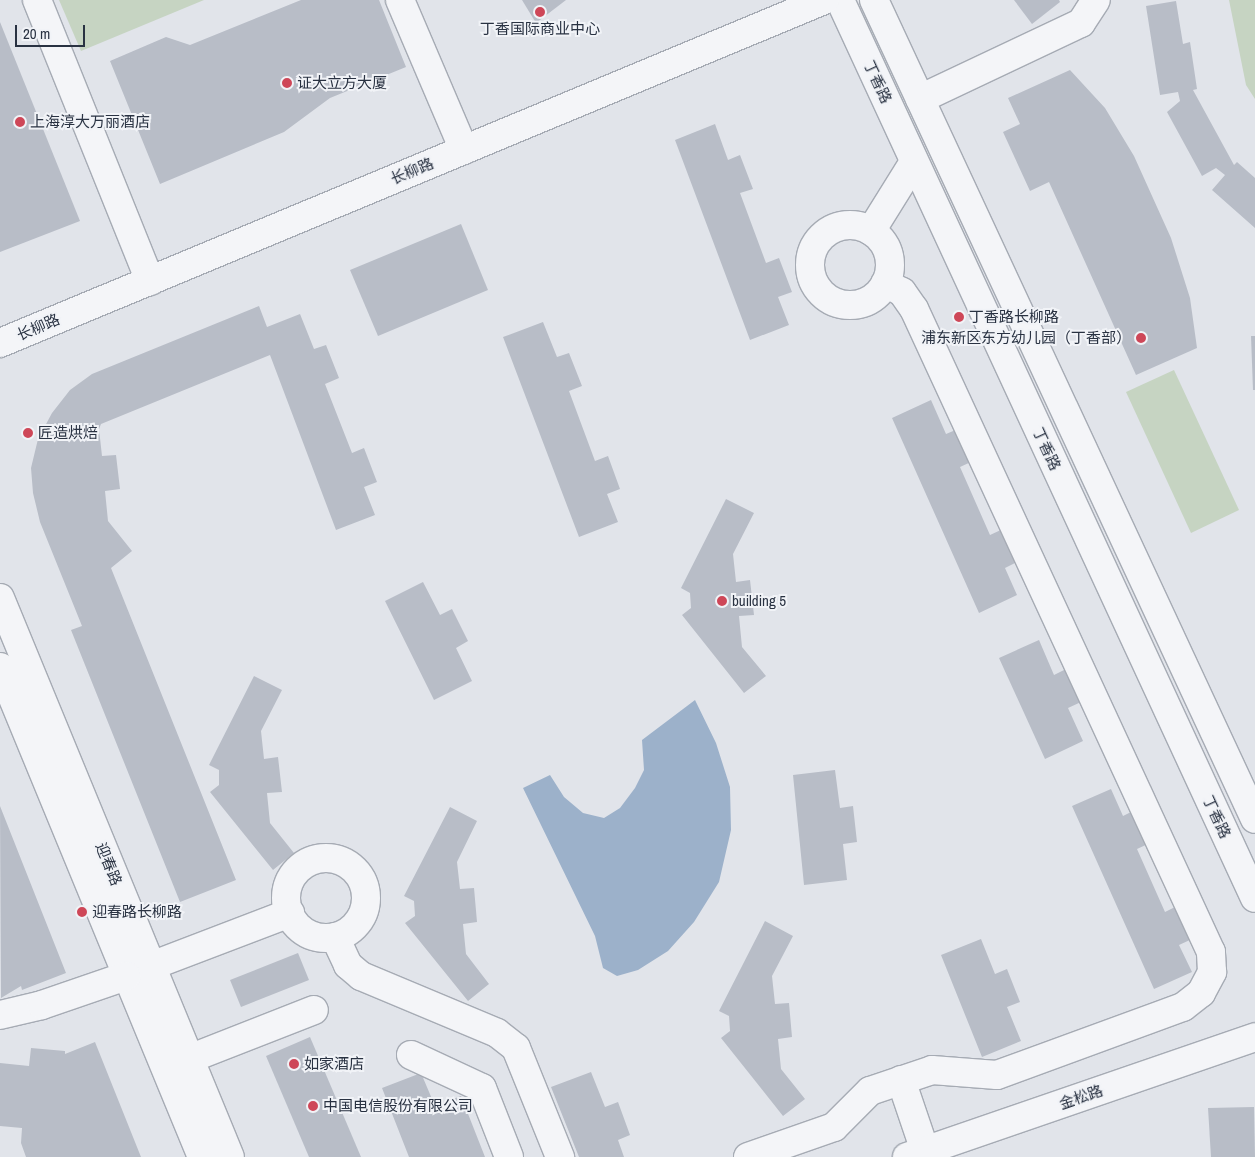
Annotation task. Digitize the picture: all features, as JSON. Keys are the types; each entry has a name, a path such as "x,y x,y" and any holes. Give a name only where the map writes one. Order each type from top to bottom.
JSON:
{"street":[{"path":"37,0 150,281"},
{"path":"400,0 464,150"},
{"name":"长柳路","path":"0,343 824,0"},
{"name":"丁香路","path":"840,0 1255,898"},
{"name":"丁香路","path":"874,0 1255,819"},
{"path":"920,98 1081,23 1096,0"},
{"path":"871,231 914,162"},
{"path":"846,226 871,231 886,250 890,264 885,283 871,299 845,305 832,301 813,281 811,257 823,235 846,226"},
{"path":"748,1157 834,1127 870,1091 901,1080 932,1070 997,1075 1183,1007 1201,993 1212,972 1211,952 914,309 902,292 885,283"},
{"name":"迎春路","path":"0,598 230,1157"},
{"name":"迎春路","path":"0,667 202,1157"},
{"path":"323,858 347,864 363,882 366,896 364,910 348,932 335,937 321,938 308,933 297,925 290,913 288,889 300,867 323,858"},
{"path":"151,966 290,913"},
{"path":"335,937 348,964 361,976 497,1033 516,1048 560,1157"},
{"path":"0,1015 42,1005 126,976"},
{"path":"189,1058 314,1010"},
{"name":"金松路","path":"916,1154 1255,1037"},
{"path":"411,1054 482,1088 509,1157"},
{"path":"901,1080 916,1154"}],"green space":[{"path":"59,0 204,0 81,51"},
{"path":"1229,0 1255,0 1255,99 1246,85"},
{"path":"1174,370 1239,510 1191,533 1126,392"}],"water":[{"path":"695,700 716,743 730,787 731,830 719,882 694,922 668,951 638,970 617,976 603,968 595,936 523,788 550,775 564,797 583,813 604,818 620,808 635,788 644,770 642,740"}],"building":[{"name":"证大立方大厦","path":"301,0 379,0 406,67 330,98 284,132 160,184 110,61 166,37 190,45"},
{"name":"丁香国际商业中心","path":"522,0 566,0 536,23"},
{"path":"1014,0 1059,0 1060,2 1032,24"},
{"path":"1176,1 1183,44 1190,42 1197,89 1193,90 1234,165 1237,162 1255,178 1255,228 1212,190 1225,175 1216,168 1202,176 1167,112 1180,101 1178,92 1160,95 1146,6"},
{"name":"上海淳大万丽酒店","path":"0,22 80,221 0,252"},
{"path":"1070,70 1105,108 1134,156 1171,238 1190,298 1197,348 1136,375 1049,182 1030,191 1003,132 1020,124 1008,98"},
{"path":"715,124 728,160 740,155 753,189 740,193 766,263 779,258 792,292 778,297 789,325 750,340 675,140"},
{"path":"461,224 488,290 378,336 350,270"},
{"path":"259,306 267,327 300,314 314,349 326,345 339,378 325,384 352,453 364,448 377,482 364,487 375,515 336,530 270,355 101,424 99,429 102,456 116,455 120,489 105,491 108,521 132,551 111,568 236,880 180,902 71,630 82,626 40,522 33,493 31,468 38,439 52,413 70,390 92,374"},
{"path":"543,322 557,357 569,353 582,386 569,391 595,461 608,456 620,489 607,494 618,522 579,537 503,337"},
{"path":"1251,336 1255,336 1255,390 1253,390"},
{"path":"931,400 946,434 958,429 973,461 960,467 990,535 1003,529 1017,562 1005,568 1017,595 979,613 892,418"},
{"name":"building 5","path":"726,499 754,513 733,554 736,582 750,580 754,615 739,616 742,647 766,676 744,693 682,615 691,608 690,593 681,588"},
{"path":"423,582 440,615 452,609 468,641 456,648 472,681 434,700 385,601"},
{"path":"1039,640 1054,675 1066,669 1081,702 1068,708 1083,741 1045,759 999,658"},
{"path":"254,676 282,690 261,731 264,759 278,757 282,792 267,793 270,823 294,853 273,870 210,792 219,785 219,770 209,765"},
{"path":"835,770 840,808 853,806 857,842 843,844 847,880 804,885 793,775"},
{"path":"1111,789 1123,816 1135,810 1150,843 1137,849 1165,912 1177,906 1192,939 1179,945 1192,972 1154,989 1072,806"},
{"path":"0,806 66,973 22,990 21,986 1,998"},
{"path":"450,807 477,821 457,862 460,889 474,888 477,922 463,924 466,954 489,984 468,1001 405,923 415,916 414,901 404,896"},
{"path":"765,921 793,936 772,976 775,1004 789,1003 792,1037 778,1039 781,1069 805,1099 783,1116 721,1038 730,1031 729,1016 719,1011"},
{"path":"981,939 995,974 1007,969 1020,1002 1007,1007 1021,1041 982,1057 941,955"},
{"path":"298,953 309,980 241,1007 230,980"},
{"name":"中国电信股份有限公司","path":"310,1037 361,1157 309,1157 266,1056"},
{"path":"95,1042 141,1157 26,1157 21,1143 22,1128 0,1126 0,1063 29,1066 31,1048 65,1051 65,1054"},
{"path":"591,1072 605,1107 618,1102 630,1135 618,1140 624,1157 579,1157 551,1087"},
{"name":"中国电信股份有限公司","path":"421,1073 435,1106 461,1096 485,1157 409,1157 382,1088"},
{"path":"1254,1107 1255,1157 1211,1157 1208,1108"}],"place":[{"name":"丁香国际商业中心","path":"540,12"},
{"name":"证大立方大厦","path":"287,83"},
{"name":"上海淳大万丽酒店","path":"20,122"},
{"name":"丁香路长柳路","path":"959,317"},
{"name":"浦东新区东方幼儿园（丁香部）","path":"1141,338"},
{"name":"匠造烘焙","path":"28,433"},
{"name":"building 5","path":"722,601"},
{"name":"迎春路长柳路","path":"82,912"},
{"name":"如家酒店","path":"294,1064"},
{"name":"中国电信股份有限公司","path":"313,1106"}]}
